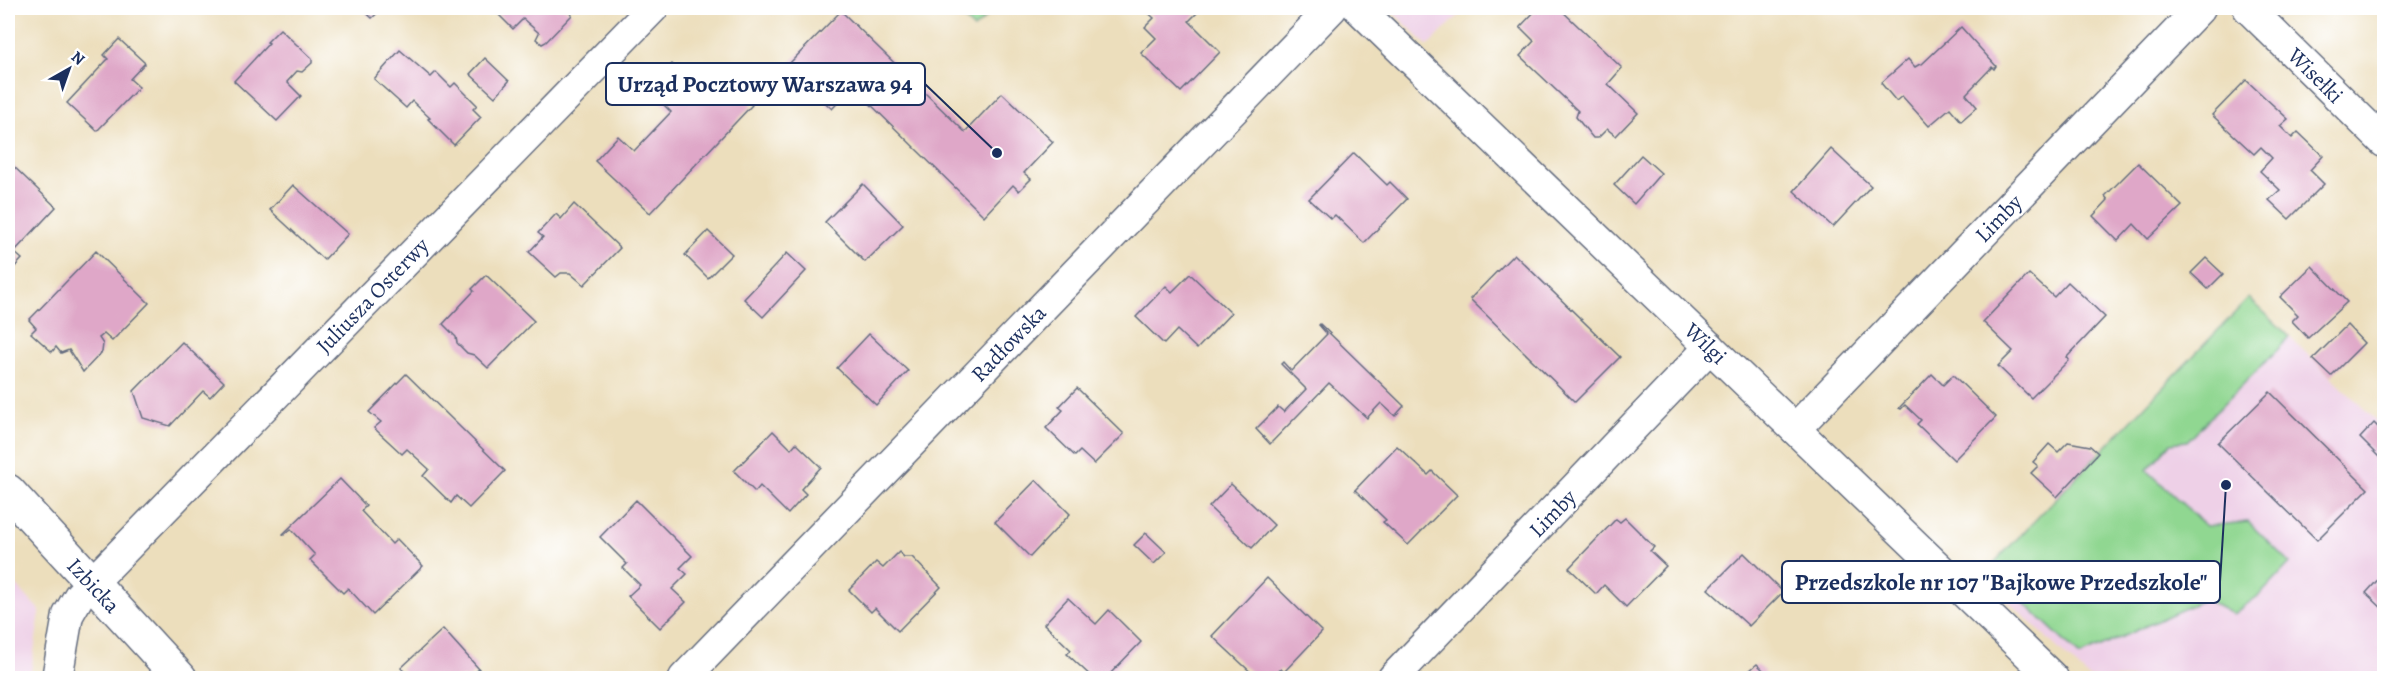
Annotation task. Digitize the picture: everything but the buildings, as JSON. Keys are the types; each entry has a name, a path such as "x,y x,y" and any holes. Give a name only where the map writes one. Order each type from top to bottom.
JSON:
{"street":[{"name":"Juliusza Osterwy","path":"57,678 72,604 653,8"},
{"name":"Radłowska","path":"684,678 1332,8"},
{"name":"Wilgi","path":"1358,8 2053,678"},
{"name":"Limby","path":"1795,429 2200,8"},
{"name":"Wisełki","path":"2248,8 2385,142"},
{"name":"Limby","path":"1393,678 1710,347"},
{"name":"Izbicka","path":"8,491 180,678"}],"shaded area":[{"path":"1389,8 1466,8 1428,46"},
{"path":"2249,298 2384,428 2384,678 2089,678 1982,576"},
{"path":"8,576 40,611 30,678 8,678"}],"green space":[{"path":"952,8 995,8 974,29"},
{"path":"2249,298 2290,337 2187,441 2171,443 2147,470 2206,526 2248,522 2290,563 2261,594 2233,614 2205,599 2080,656 1988,569"}],"place":[{"name":"Urząd Pocztowy Warszawa 94","path":"997,153"},
{"name":"Przedszkole nr 107 \"Bajkowe Przedszkole\"","path":"2226,485"}]}
